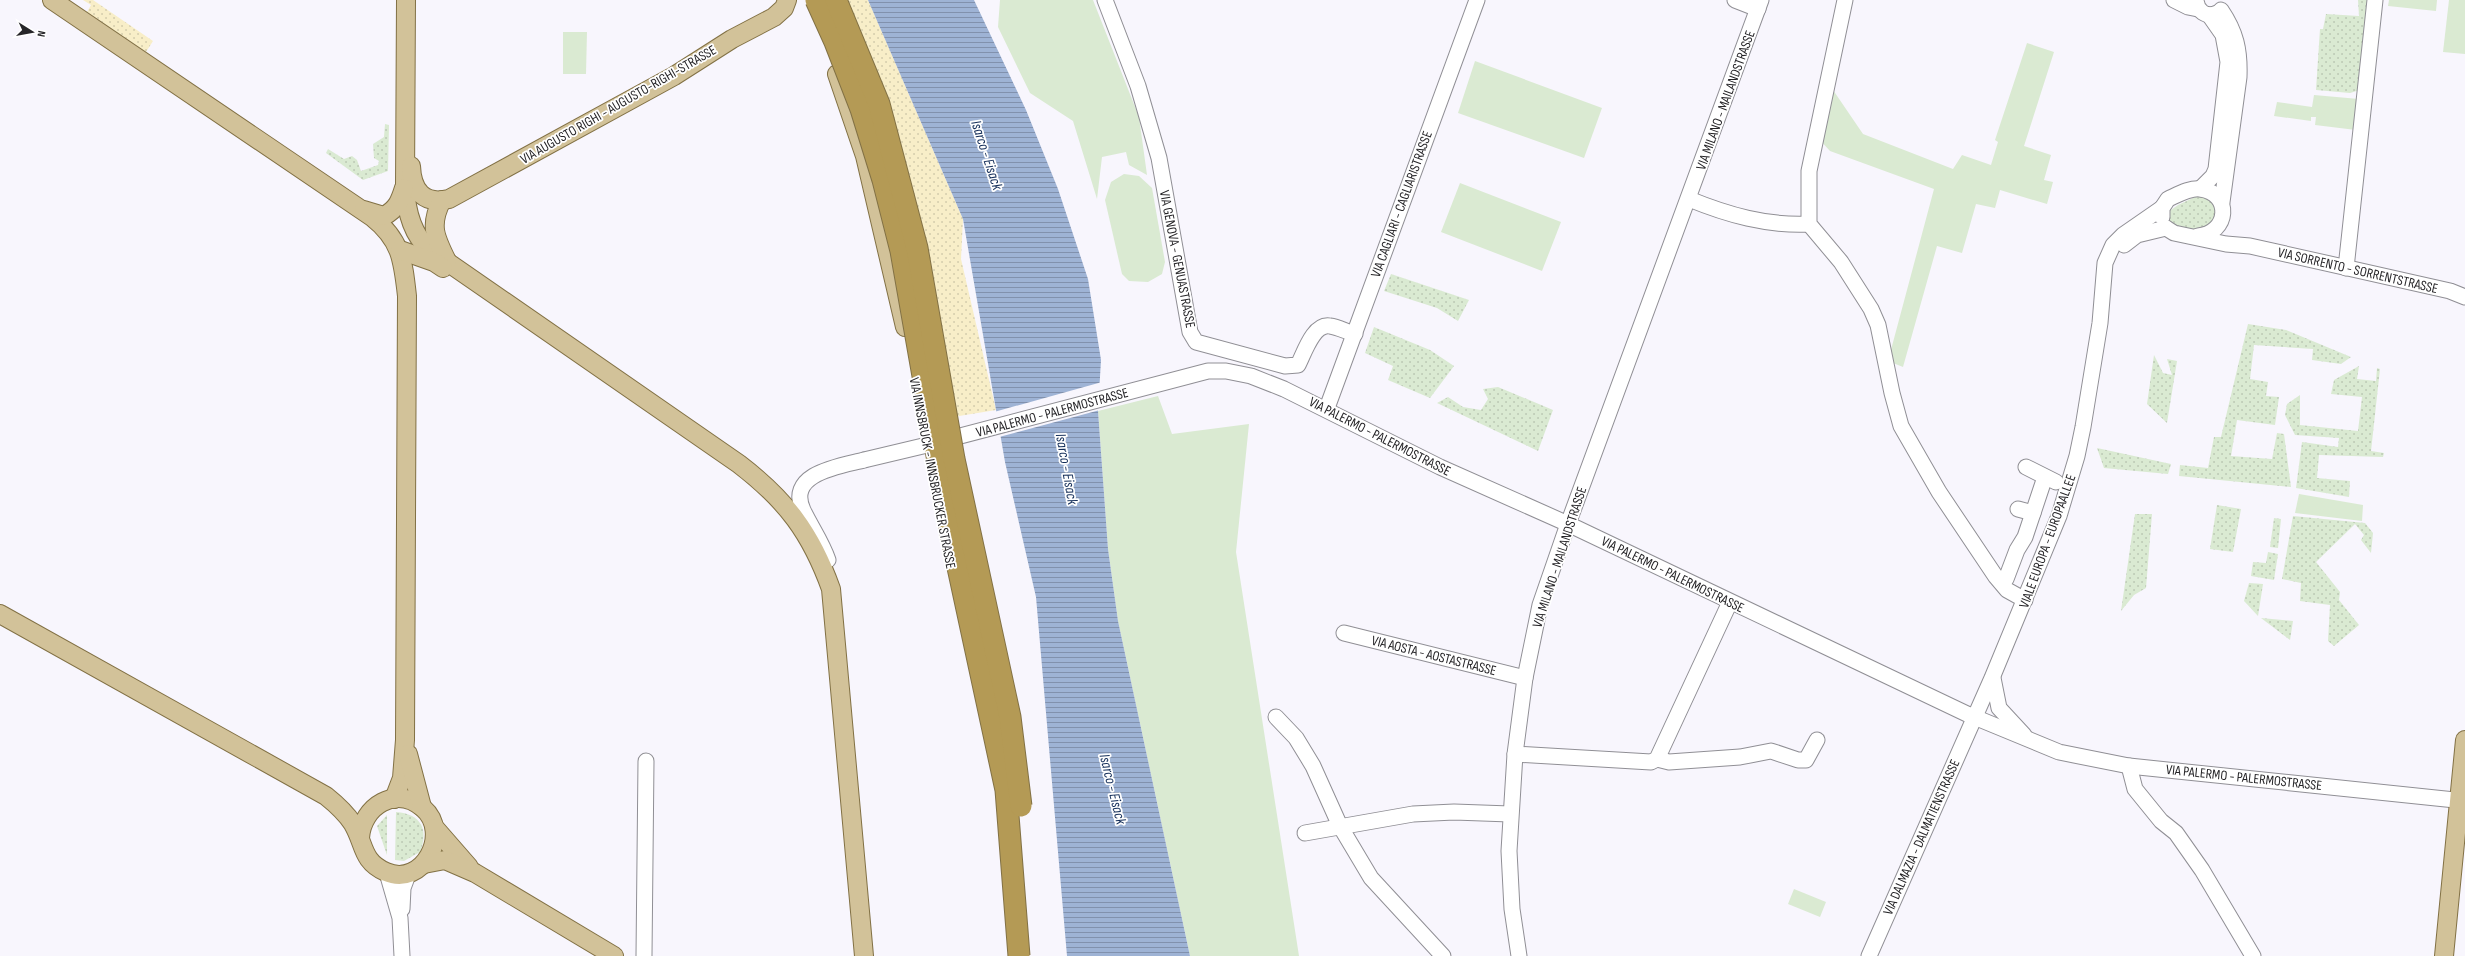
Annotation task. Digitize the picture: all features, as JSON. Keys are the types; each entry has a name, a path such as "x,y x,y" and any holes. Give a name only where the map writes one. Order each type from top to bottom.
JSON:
{"highway":[{"path":"816,0 835,42 861,110 883,180 901,251 951,535 1006,790 1019,956"},
{"path":"836,0 879,104 917,248 954,459 1010,717 1020,788 1031,956"}],"main road":[{"path":"52,0 358,208 382,226 400,250 405,279 407,386 405,740 402,778 394,799"},
{"path":"406,0 406,204 415,232 424,245 755,476 796,519 812,542 831,589 864,956"},
{"name":"VIA AUGUSTO RIGHI - AUGUSTO-RIGHI-STRASSE","path":"442,200 469,188 667,80 732,39 774,17 784,8 787,0"},
{"name":"VIA INNSBRUCK - INNSBRUCKER STRASSE","path":"808,0 831,55 865,156 908,339 953,577 995,783 1014,956"},
{"path":"405,127 411,135 412,172 417,187 427,199 437,202 442,200"},
{"path":"358,208 384,216 396,208 405,186"},
{"path":"442,200 434,223 438,243 447,262"},
{"path":"400,250 434,262 458,278 473,279"},
{"path":"405,279 409,268 422,259"},
{"path":"908,339 931,371 944,437 956,506 960,550 953,577"},
{"path":"0,614 326,796 363,807 374,807 394,799 414,802 422,807"},
{"path":"405,740 422,807 435,828 475,873"},
{"path":"2444,956 2462,801 2465,740"},
{"path":"326,796 346,815 360,838 365,856 373,866 387,873 417,868 445,860 475,873 614,956"},
{"path":"360,838 364,820 374,807"},
{"path":"417,868 433,850 435,828"}],"street":[{"name":"VIA GENOVA - GENUASTRASSE","path":"1105,0 1138,86 1159,158 1190,332 1196,342 1285,366 1298,366 1312,336 1320,328 1329,326 1354,334"},
{"name":"VIA CAGLIARI - CAGLIARISTRASSE","path":"1327,408 1477,0"},
{"path":"1735,0 1759,4"},
{"path":"1844,0 1809,170 1809,224 1842,262 1872,309 1878,325 1896,410 1901,426 1921,464 1996,577 2007,590 2026,600"},
{"path":"2174,0 2188,7 2209,7 2234,31 2240,59 2239,77 2222,202 2223,210 2221,223 2216,230 2202,236"},
{"path":"2346,268 2375,0"},
{"name":"VIA MILANO - MAILANDSTRASSE","path":"1519,956 1512,909 1510,814 1515,754 1525,678 1540,605 1568,524 1689,199 1759,4"},
{"path":"2166,228 2162,220 2162,208 2168,199 2200,189 2210,180 2216,168 2228,62 2223,35 2209,7"},
{"path":"2200,189 2212,193 2222,202"},
{"path":"1689,199 1735,216 1788,225 1809,224"},
{"name":"VIALE EUROPA - EUROPAALLEE","path":"1974,717 2026,600 2059,516 2077,456 2091,381 2104,285 2105,263 2113,245 2135,225 2162,208"},
{"name":"VIA SORRENTO - SORRENTSTRASSE","path":"2221,223 2233,239 2250,246"},
{"name":"VIA SORRENTO - SORRENTSTRASSE","path":"2166,228 2174,233 2202,236 2226,244 2250,246 2450,291 2465,297"},
{"name":"VIALE EUROPA - EUROPAALLEE","path":"2104,285 2114,259 2124,244 2137,235 2166,228"},
{"name":"VIA PALERMO - PALERMOSTRASSE","path":"831,589 833,572 811,523 803,510 800,499 806,482 822,470 864,460 944,437 1170,380 1208,371 1226,371 1251,376 1327,408 1440,467 1568,524 1974,717 2059,752 2129,766 2462,801"},
{"name":"VIALE EUROPA - EUROPAALLEE","path":"2006,579 2017,550 2025,537 2033,514 2050,480 2026,467"},
{"name":"VIALE EUROPA - EUROPAALLEE","path":"2018,509 2033,514"},
{"path":"1515,754 1651,762 1657,759 1730,602"},
{"name":"VIA AOSTA - AOSTASTRASSE","path":"1344,632 1525,678"},
{"name":"VIA PALERMO - PALERMOSTRASSE","path":"1992,678 1999,708 2032,742"},
{"path":"1276,717 1296,738 1313,766 1340,826 1371,878 1443,956"},
{"name":"VIA DALMAZIA - DALMATIENSTRASSE","path":"1868,956 1974,717"},
{"path":"1657,759 1670,762 1740,757 1771,751 1798,760 1806,760 1817,740"},
{"path":"644,956 646,760"},
{"path":"2129,766 2135,789 2162,821 2176,833 2202,870 2253,956"},
{"path":"1305,833 1413,814 1454,812 1510,814"},
{"path":"402,956 400,918 403,888 417,868"},
{"path":"387,873 400,918"}],"green space":[{"path":"1000,0 1093,0 1139,117 1147,175 1129,165 1126,152 1102,157 1097,199 1073,121 1030,93 998,27"},
{"path":"2358,0 2369,0 2360,90 2350,93 2316,90 2320,29 2323,29 2326,14 2359,16"},
{"path":"2389,0 2437,0 2436,11 2388,6"},
{"path":"2449,0 2465,0 2465,54 2443,52"},
{"path":"563,32 587,32 586,74 563,74"},
{"path":"2027,43 2054,52 2024,146 2051,155 2044,180 2053,182 2047,204 2000,190 1995,208 1976,204 1962,253 1937,246 1903,367 1888,361 1934,189 1830,151 1818,138 1831,87 1863,134 1953,169 1962,155 1991,165 1998,142 1995,140"},
{"path":"1475,61 1602,108 1584,158 1458,113"},
{"path":"2314,95 2359,99 2356,130 2315,125 2316,117 2311,117 2311,121 2274,116 2277,102 2312,107"},
{"path":"385,124 389,125 388,171 363,180 326,153 328,149 344,159 352,156 357,160 361,171 378,165 379,161 374,158 373,144 384,137"},
{"path":"1124,174 1139,176 1152,188 1165,262 1162,274 1148,282 1129,281 1122,274 1105,200 1111,182"},
{"path":"1460,183 1561,222 1542,271 1441,232"},
{"path":"2197,196 2208,198 2216,206 2215,224 2200,233 2170,226 2168,212 2178,205"},
{"path":"1391,274 1469,300 1458,321 1437,308 1384,291"},
{"path":"2248,324 2286,330 2351,357 2341,364 2312,360 2313,349 2254,345 2250,379 2268,382 2266,396 2279,397 2275,425 2237,420 2231,456 2272,459 2277,433 2284,434 2291,487 2179,476 2180,465 2208,468 2214,437 2221,437"},
{"path":"1374,327 1430,350 1454,366 1430,398 1388,380 1393,366 1365,353"},
{"path":"2154,355 2163,373 2172,375 2167,359 2177,361 2167,423 2147,404"},
{"path":"2359,366 2357,379 2376,381 2377,368 2380,369 2371,451 2384,453 2383,457 2319,455 2317,478 2350,481 2349,497 2296,488 2302,442 2338,447 2339,438 2295,435 2285,415 2287,404 2300,395 2300,425 2358,431 2362,397 2331,394 2334,380"},
{"path":"1498,387 1553,410 1538,451 1437,403 1448,397 1463,407 1481,410 1488,399 1483,389"},
{"path":"1158,396 1172,434 1249,424 1236,552 1299,956 1190,956 1118,621 1108,549 1098,411"},
{"path":"2097,448 2171,464 2168,474 2104,468"},
{"path":"2299,494 2363,505 2362,521 2295,513"},
{"path":"2217,505 2241,509 2233,552 2210,549"},
{"path":"2135,514 2152,514 2146,588 2134,595 2121,611"},
{"path":"2293,516 2365,523 2373,533 2371,553 2361,540 2364,535 2355,524 2316,562 2340,592 2339,600 2359,625 2334,646 2328,641 2330,605 2300,601 2301,583 2282,579"},
{"path":"2274,518 2281,519 2278,548 2270,547"},
{"path":"2268,552 2278,554 2274,580 2251,576 2253,562 2266,563"},
{"path":"2249,583 2263,584 2258,616 2244,601"},
{"path":"2261,618 2293,621 2290,640"},
{"path":"396,812 405,813 417,819 421,824 424,836 420,852 404,861 395,860"},
{"path":"387,815 387,855 377,826"},
{"path":"1794,889 1826,902 1820,917 1788,904"}],"sand":[{"path":"83,0 93,0 153,41 146,52 87,12 91,5"},
{"path":"840,0 868,0 963,219 961,259 996,410 953,417"}],"water":[{"name":"Isarco - Eisack","path":"868,0 974,0 1026,110 1058,189 1088,279 1101,360 1098,411 1108,549 1118,621 1190,956 1067,956 1036,597 1005,462 963,219"}],"pier":[{"path":"1102,382 1100,410 999,437 994,412"}]}
